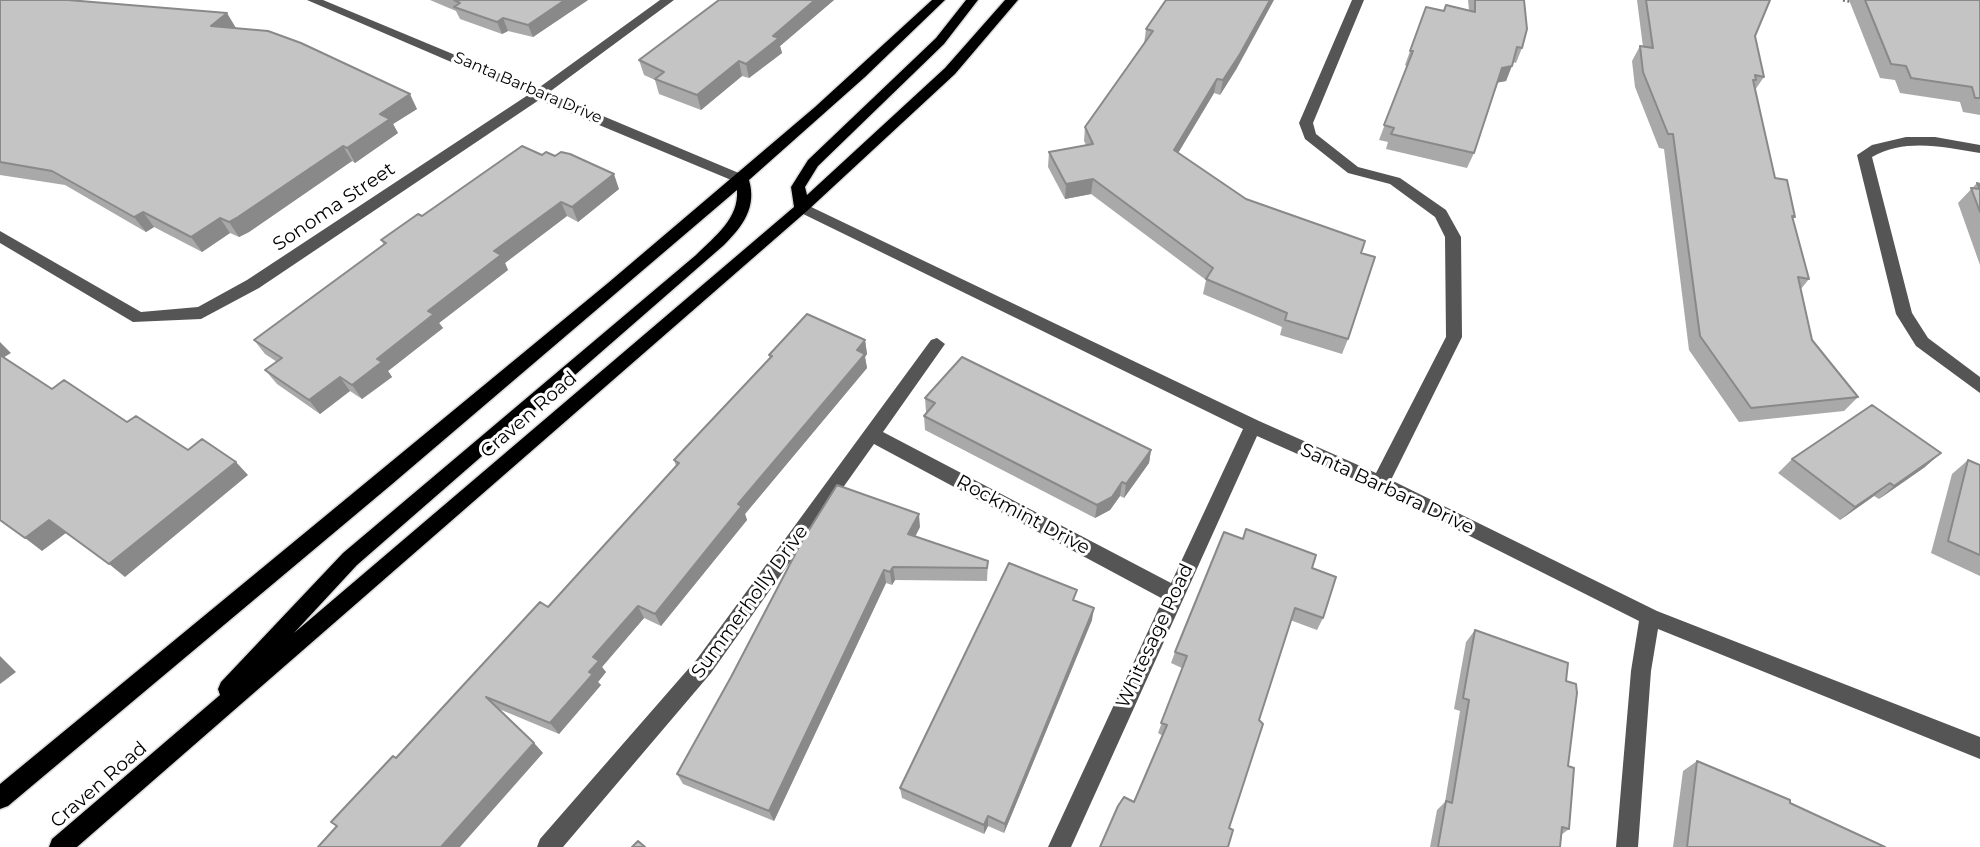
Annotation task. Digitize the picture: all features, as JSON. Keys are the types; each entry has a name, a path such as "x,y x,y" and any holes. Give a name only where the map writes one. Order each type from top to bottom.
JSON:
{"main road":[{"path":"0,798 414,458 741,178 890,48 939,0"},
{"path":"802,208 798,187 813,163 940,41 972,0"},
{"name":"Craven Road","path":"60,847 802,208 950,71 1012,0"},
{"path":"181,741 296,613 350,559 701,259 736,223 746,205 747,191 741,178"}],"street":[{"name":"Santa Barbara Drive","path":"313,0 741,178"},
{"name":"Sonoma Street","path":"0,236 139,318 201,313 253,284 540,93 668,0"},
{"path":"1358,0 1306,123 1310,136 1353,170 1395,181 1441,214 1453,237 1454,337 1380,483"},
{"path":"1980,149 1934,141 1887,143 1864,155 1904,314 1922,342 1980,386"},
{"name":"Santa Barbara Drive","path":"802,208 1253,426 1380,483 1650,617 1980,748"},
{"name":"Summerholly Drive","path":"548,847 704,666 937,344"},
{"name":"Whitesage Road","path":"1059,847 1253,426"},
{"name":"Rockmint Drive","path":"872,435 1174,595"},
{"path":"1627,847 1641,671 1650,617"}],"path":[{"path":"1843,0 1856,3"}],"building":[{"path":"0,0 68,0 227,13 211,26 268,31 301,43 410,94 380,114 390,119 347,148 343,146 238,217 229,222 220,218 191,237 143,212 134,217 52,171 0,162"},
{"path":"454,0 565,0 528,25 503,18 497,22 454,7 460,3"},
{"path":"719,0 815,0 773,36 779,38 746,64 739,61 697,95 655,79 664,72 639,60"},
{"path":"1166,0 1270,0 1240,54 1223,80 1217,79 1174,150 1246,199 1365,241 1361,253 1375,257 1348,339 1285,320 1287,313 1206,279 1213,268 1093,179 1066,184 1049,152 1093,144 1085,127 1153,31 1146,29"},
{"path":"1475,0 1524,0 1527,29 1522,48 1517,47 1512,66 1502,68 1474,153 1391,134 1394,128 1384,125 1413,51 1410,51 1426,7 1444,11 1446,5 1475,12"},
{"path":"1646,0 1770,0 1755,36 1764,77 1755,75 1756,80 1753,80 1775,178 1787,180 1795,217 1792,216 1809,279 1798,277 1812,340 1858,397 1751,408 1700,336 1673,134 1668,134 1643,72 1640,46 1653,48"},
{"path":"1865,0 1980,0 1980,98 1975,98 1972,87 1911,78 1906,66 1891,64"},
{"path":"522,146 542,155 546,152 555,156 561,152 570,154 614,174 572,207 561,202 494,251 501,255 428,311 434,314 377,359 382,362 352,385 340,377 309,400 265,370 282,358 254,340 386,243 381,240 418,214 422,216"},
{"path":"1971,188 1980,189 1980,212"},
{"path":"807,314 865,340 857,350 865,354 738,504 742,506 655,614 638,606 593,657 599,661 589,672 593,674 550,723 486,697 534,743 441,847 318,847 337,826 331,822 393,756 396,758 540,602 548,607 679,463 674,460 772,356 769,355"},
{"path":"0,355 52,389 64,380 127,422 136,416 188,450 202,439 236,462 109,564 49,520 25,538 0,520"},
{"path":"962,357 1151,450 1126,484 1122,482 1112,497 1097,505 924,416 935,403 925,398"},
{"path":"1872,405 1941,453 1894,486 1890,483 1855,507 1792,459"},
{"path":"1968,460 1980,465 1980,555 1948,541"},
{"path":"837,485 919,514 908,534 988,561 987,568 893,567 890,572 884,570 769,811 677,774 802,541"},
{"path":"1246,529 1316,555 1312,568 1336,577 1323,618 1295,608 1259,720 1263,724 1229,828 1233,830 1228,847 1100,847 1124,797 1134,802 1167,725 1161,723 1187,656 1175,652 1224,532 1243,539"},
{"path":"1009,563 1077,590 1073,600 1094,608 1005,824 988,816 984,825 900,788"},
{"path":"1475,630 1568,663 1566,681 1576,684 1577,693 1568,766 1574,768 1569,829 1562,827 1560,847 1438,847 1446,801 1452,803 1469,700 1463,698"},
{"path":"1697,761 1790,800 1790,803 1885,847 1687,847"},
{"path":"638,841 645,847 632,847"}]}
